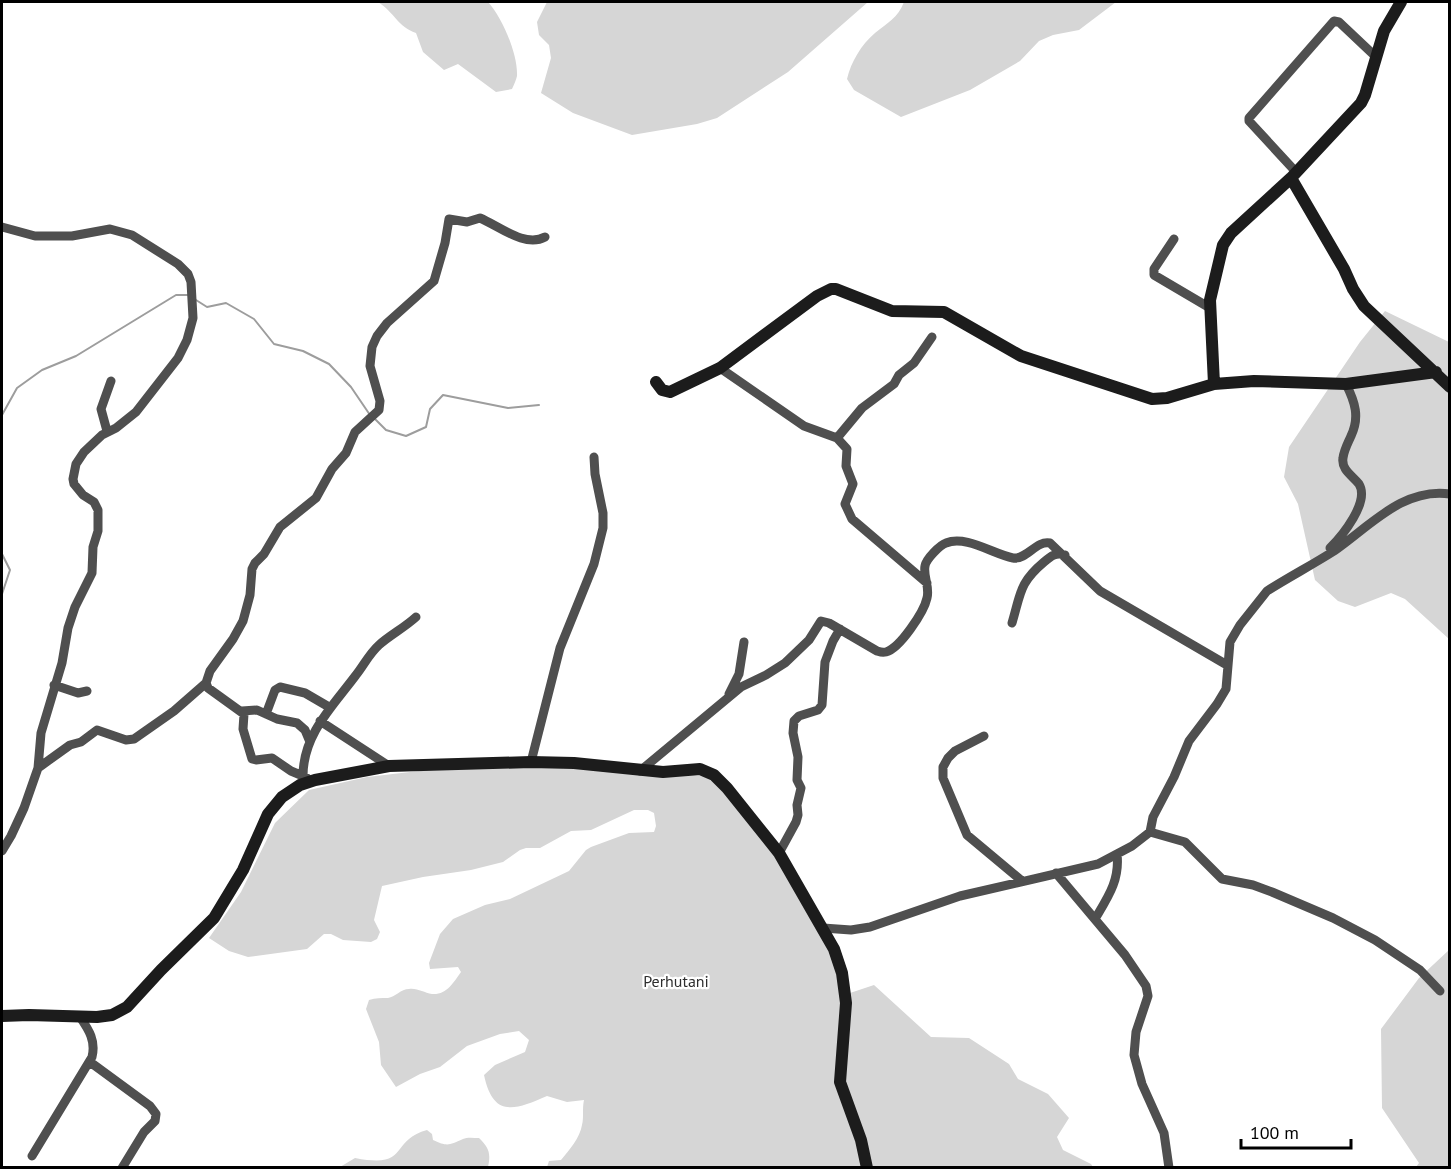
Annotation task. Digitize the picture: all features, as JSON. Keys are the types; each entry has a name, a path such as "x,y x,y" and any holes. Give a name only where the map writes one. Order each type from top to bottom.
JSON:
{"street":[{"path":"1214,384 1210,308 1220,252 1227,239 1293,175 1360,103 1365,95 1384,31 1401,2"},
{"path":"1375,56 1339,22 1334,21 1249,118 1249,121 1293,175 1358,298 1449,387"},
{"path":"38,768 70,745 81,742 97,730 126,740 134,739 174,711 206,683 210,671 243,621 255,562 264,554 280,526 316,498 332,469 346,453 355,432 372,418 380,406 370,366 372,347 387,323 434,281 449,219 467,222 480,218 529,240 540,240 545,237"},
{"path":"2,227 35,236 72,236 110,229 139,238 182,268 191,282 193,307 188,340 178,358 136,412 116,428 107,431 79,457 73,471 77,489 96,506 98,531 93,548 92,573 71,616 62,663 41,733 38,768 24,808 2,851"},
{"path":"1174,239 1154,269 1154,275 1210,308"},
{"path":"656,382 662,390 670,392 720,368 817,296 831,289 892,312 944,312 1021,356 1152,399 1167,398 1214,384 1254,381 1346,384 1436,372"},
{"path":"837,438 862,408 894,384 900,375 914,363 932,337"},
{"path":"720,368 804,426 837,438 847,449 846,466 853,484 845,504 848,513 852,519 927,583"},
{"path":"107,431 101,409 111,381"},
{"path":"1315,562 1340,538 1355,517 1362,492 1343,464 1343,458 1356,426 1357,416 1346,384"},
{"path":"531,762 560,648 594,564 603,528 603,513 594,457"},
{"path":"824,928 851,930 878,925 944,901 1098,864 1150,832 1153,817 1174,777 1189,741 1227,686 1230,642 1259,600 1267,591 1336,549 1409,498 1426,493 1449,494"},
{"path":"640,771 741,687 785,663 809,640 821,621 829,623 877,651 886,652 896,645 921,614 927,598 924,567 926,562 942,545 953,541 965,542 1015,558 1024,555 1043,542 1048,542 1065,555 1100,591 1227,665"},
{"path":"1012,623 1028,576 1053,556 1065,555"},
{"path":"307,779 304,761 310,742 329,707 379,645 416,617"},
{"path":"779,853 798,815 797,805 801,788 797,780 798,757 793,733 795,721 800,716 818,710 822,705 825,662 840,629"},
{"path":"726,699 739,674 744,642"},
{"path":"206,683 208,688 242,711 245,716 243,733 252,759 272,758 307,779"},
{"path":"54,685 78,693 87,691"},
{"path":"266,714 275,690 280,687 305,693 329,707"},
{"path":"242,711 253,709 281,721 297,723 305,730 310,742"},
{"path":"320,721 389,766"},
{"path":"984,736 955,751 948,758 942,767 943,778 967,835 1022,881"},
{"path":"2,1016 112,1015 132,1003 152,979 214,918 243,870 260,828 274,805 290,790 307,779 389,766 531,762 640,771 670,772 700,769 714,775 779,853 824,928 839,961 846,1003 840,1082 861,1140 867,1167"},
{"path":"1150,832 1185,842 1222,879 1253,885 1272,892 1333,918 1375,940 1420,970 1440,991"},
{"path":"1095,919 1116,880 1117,854"},
{"path":"1056,873 1137,972 1148,990 1136,1032 1134,1054 1142,1084 1164,1132 1169,1167"},
{"path":"32,1156 90,1062 93,1051 92,1038 80,1017"},
{"path":"90,1062 150,1106 156,1114 155,1121 144,1132 122,1167"}],"green space":[{"path":"378,2 488,2 504,26 515,57 517,76 512,89 496,92 458,64 444,70 423,52 416,33 400,23"},
{"path":"547,2 868,2 788,72 717,118 697,124 632,135 573,113 541,93 551,58 549,45 539,35 537,22"},
{"path":"904,2 1116,2 1079,30 1053,35 1039,41 1020,61 970,90 901,117 854,90 847,79 861,48 895,16"},
{"path":"1385,311 1449,342 1449,639 1405,599 1391,593 1355,607 1338,601 1315,580 1298,504 1284,477 1289,447 1360,342"},
{"name":"Perhutani","path":"523,766 709,776 759,833 801,897 836,960 841,996 874,985 931,1037 969,1038 1009,1064 1018,1079 1048,1094 1069,1118 1057,1137 1063,1150 1093,1167 547,1167 549,1161 561,1160 577,1139 583,1122 584,1100 567,1102 547,1096 524,1105 506,1107 493,1098 484,1075 495,1065 525,1052 529,1040 519,1031 500,1034 467,1046 440,1067 420,1074 396,1087 381,1065 379,1042 366,1009 369,1000 388,998 406,989 432,994 442,993 461,972 458,967 430,969 429,963 440,934 453,919 485,905 510,899 569,871 591,847 629,833 654,832 656,826 654,813 648,810 634,810 591,830 571,831 540,848 520,850 503,862 382,886 374,920 380,932 377,939 371,942 343,940 331,934 324,934 307,949 248,957 229,951 209,938 241,892 275,823 309,790 367,777 436,769"},
{"path":"1449,950 1449,1167 1416,1167 1419,1163 1382,1108 1381,1029 1419,978"},
{"path":"427,1130 432,1134 433,1140 445,1144 466,1138 479,1138 488,1151 488,1167 340,1167 355,1158 384,1160 392,1157 407,1141"}],"waterway":[{"path":"2,415 17,388 42,370 76,356 176,295 188,295"},
{"path":"196,300 207,307 226,303 254,319 274,344 303,351 329,364 351,387 370,415"},
{"path":"375,419 386,430 406,436 426,427 430,409 443,395 508,408 539,405"},
{"path":"2,554 10,570 2,594"}]}
